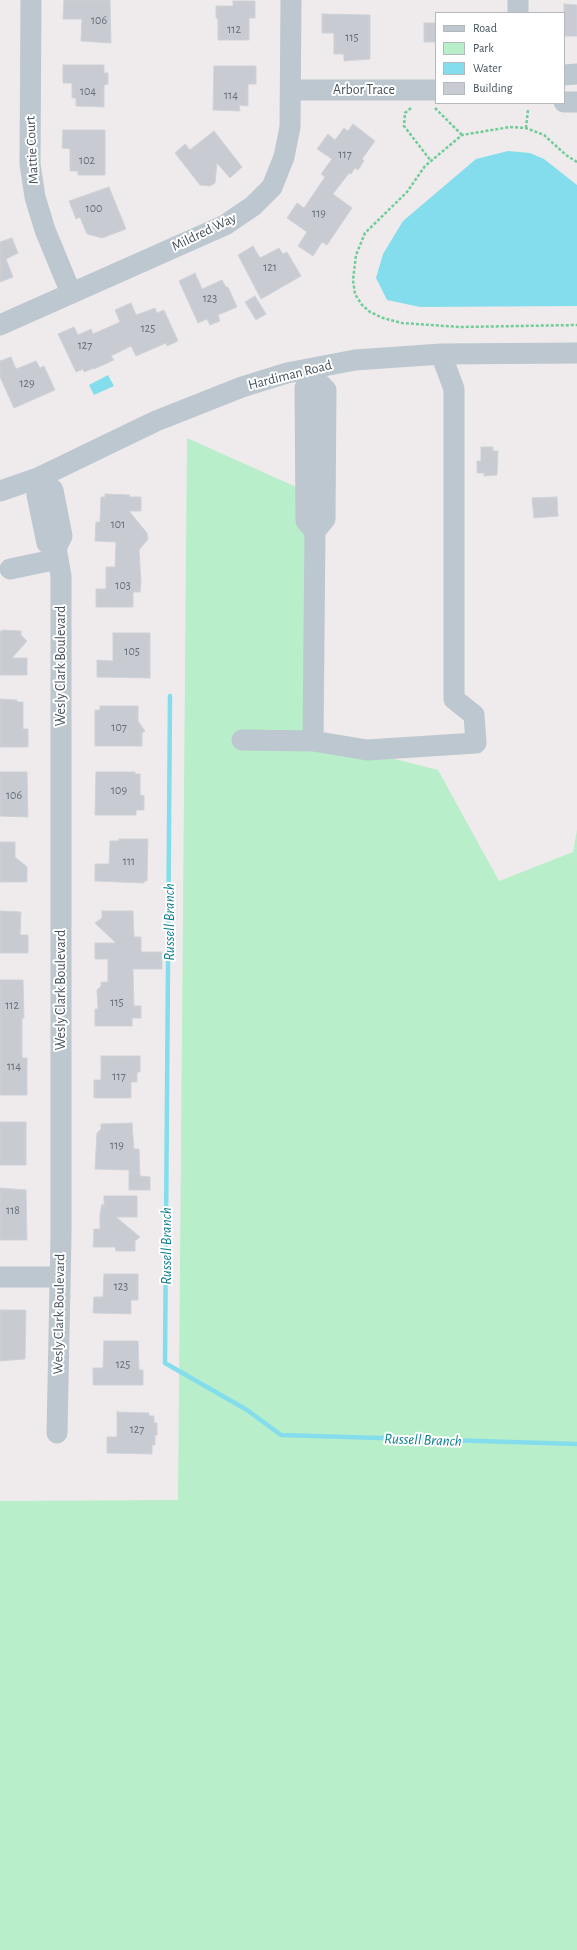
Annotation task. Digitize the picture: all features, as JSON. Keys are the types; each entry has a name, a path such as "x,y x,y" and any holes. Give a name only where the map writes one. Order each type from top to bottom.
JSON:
{"street":[{"name":"Mattie Court","path":"31,0 30,164 35,197 45,230 71,293"},
{"name":"Mildred Way","path":"0,325 225,225 253,206 272,187 284,157 290,127 291,0"},
{"path":"518,0 518,12"},
{"path":"565,75 577,74"},
{"name":"Arbor Trace","path":"291,90 434,98"},
{"path":"565,102 577,102"},
{"name":"Hardiman Road","path":"0,491 38,478 156,421 235,390 287,373 316,374 355,360 441,354 577,353"},
{"path":"242,740 313,741 367,750 476,743 474,716 454,699 454,389 441,354"},
{"path":"454,389 462,374 469,354"},
{"path":"313,741 315,530 306,521 306,388 316,374"},
{"name":"Wesly Clark Boulevard","path":"38,478 53,490 62,536 57,553 61,576 61,1236 57,1433"},
{"path":"10,569 57,553"},
{"path":"0,1277 59,1277"}],"path":[{"path":"436,104 438,109 462,135"},
{"path":"416,106 405,113 404,126 431,161"},
{"path":"526,128 528,110"},
{"path":"577,162 566,155 544,135 536,130 526,128 510,128 462,135 425,166 407,192 365,233 356,255 353,280 355,294 362,305 370,312 383,318 425,326 577,325"}],"green space":[{"path":"187,438 312,494 316,739 438,770 499,881 573,852 577,830 577,1950 0,1950 0,1501 178,1500"}],"water":[{"path":"508,151 530,153 544,159 577,185 577,306 420,307 387,300 376,278 383,254 403,221 476,159"},
{"path":"108,375 114,386 94,395 89,385"}],"building":[{"path":"64,0 110,0 111,43 81,41 82,19 63,19"},
{"path":"233,1 255,1 255,18 249,18 249,40 218,40 218,19 216,18 216,6 233,6"},
{"path":"564,4 577,5 577,36 565,36"},
{"path":"322,14 370,15 370,59 344,61 344,54 334,54 334,33 322,33"},
{"path":"424,23 435,23 435,42 424,42"},
{"path":"63,65 104,65 104,73 108,73 108,84 104,85 104,107 76,106 76,98 72,98 72,83 63,83"},
{"path":"214,66 256,66 256,84 248,84 248,106 239,105 240,111 213,110"},
{"path":"353,124 375,141 362,159 364,161 358,170 355,168 351,174 349,173 333,194 352,208 327,245 322,242 313,256 298,246 307,232 287,218 297,203 304,208 325,177 321,174 332,159 317,149 328,134 335,140 344,128 348,131"},
{"path":"63,130 105,130 105,175 78,175 78,171 70,171 70,149 62,148"},
{"path":"214,131 242,167 230,178 217,163 215,183 210,186 200,185 175,153 185,144 190,150"},
{"path":"109,187 126,229 102,238 87,234 80,217 76,219 69,201"},
{"path":"12,238 18,253 6,259 13,277 0,282 0,242"},
{"path":"253,246 260,258 279,248 283,254 287,252 301,276 261,299 238,255"},
{"path":"195,273 202,289 222,280 226,287 228,287 237,307 218,315 220,321 210,325 207,319 198,323 179,281"},
{"path":"255,296 266,314 256,320 245,302"},
{"path":"131,303 136,315 155,308 157,313 164,310 178,341 167,346 166,343 136,356 131,346 111,356 114,360 94,369 84,372 83,369 76,372 58,334 74,327 78,335 91,329 93,334 120,322 115,310"},
{"path":"11,357 16,369 36,361 40,368 44,366 55,390 14,408 0,377 0,361"},
{"path":"481,447 493,447 493,451 498,451 497,475 484,476 484,473 477,473 477,461 481,461"},
{"path":"105,494 141,497 141,511 129,511 147,533 148,539 139,550 141,582 140,592 133,592 133,607 96,607 96,589 106,589 106,567 115,567 116,542 95,541 96,522 100,522 101,497 105,497"},
{"path":"557,497 558,516 534,518 532,498"},
{"path":"0,631 21,631 21,635 27,641 12,658 27,658 27,675 0,675"},
{"path":"113,633 150,633 150,678 97,677 97,660 113,661"},
{"path":"0,699 17,700 17,702 23,702 23,729 28,729 28,747 0,747"},
{"path":"100,706 138,706 138,721 145,731 142,733 142,746 95,746 95,710 100,710"},
{"path":"0,772 27,772 28,817 0,816"},
{"path":"96,772 135,772 135,774 140,774 140,795 144,796 144,810 136,810 136,815 95,815"},
{"path":"119,839 148,839 147,881 144,881 144,883 95,881 95,864 109,864 110,841 119,841"},
{"path":"0,842 15,842 15,857 27,867 27,882 0,882"},
{"path":"0,911 21,912 20,935 28,935 28,953 0,953"},
{"path":"102,911 133,911 134,937 141,937 141,952 162,952 162,969 133,969 134,1006 141,1006 141,1018 132,1018 132,1026 95,1026 95,1009 98,1009 97,990 101,986 101,982 108,982 108,959 95,959 95,943 116,943 95,923 102,918"},
{"path":"0,980 23,980 24,1018 22,1018 22,1058 27,1058 27,1095 0,1095"},
{"path":"101,1056 140,1056 140,1072 137,1072 137,1082 131,1082 131,1098 94,1098 94,1080 101,1080"},
{"path":"0,1122 26,1122 26,1165 0,1165"},
{"path":"132,1123 134,1149 139,1149 140,1176 150,1177 150,1190 129,1190 129,1170 95,1169 97,1133 101,1129 101,1124"},
{"path":"0,1188 26,1190 27,1240 0,1240"},
{"path":"104,1196 137,1196 137,1217 116,1217 140,1237 135,1241 135,1251 116,1251 115,1247 93,1247 94,1229 100,1229 100,1214 102,1204 104,1206"},
{"path":"104,1274 138,1274 138,1300 131,1300 131,1314 93,1313 94,1297 103,1297"},
{"path":"0,1310 26,1310 25,1359 0,1361"},
{"path":"104,1341 138,1341 139,1370 143,1370 143,1385 93,1385 93,1368 103,1368"},
{"path":"117,1412 149,1413 149,1416 154,1416 154,1423 157,1423 157,1435 155,1435 155,1445 152,1445 152,1454 107,1453 107,1437 117,1437"}],"waterway":[{"name":"Russell Branch","path":"170,696 165,1363 247,1410 281,1435 577,1444"}]}
